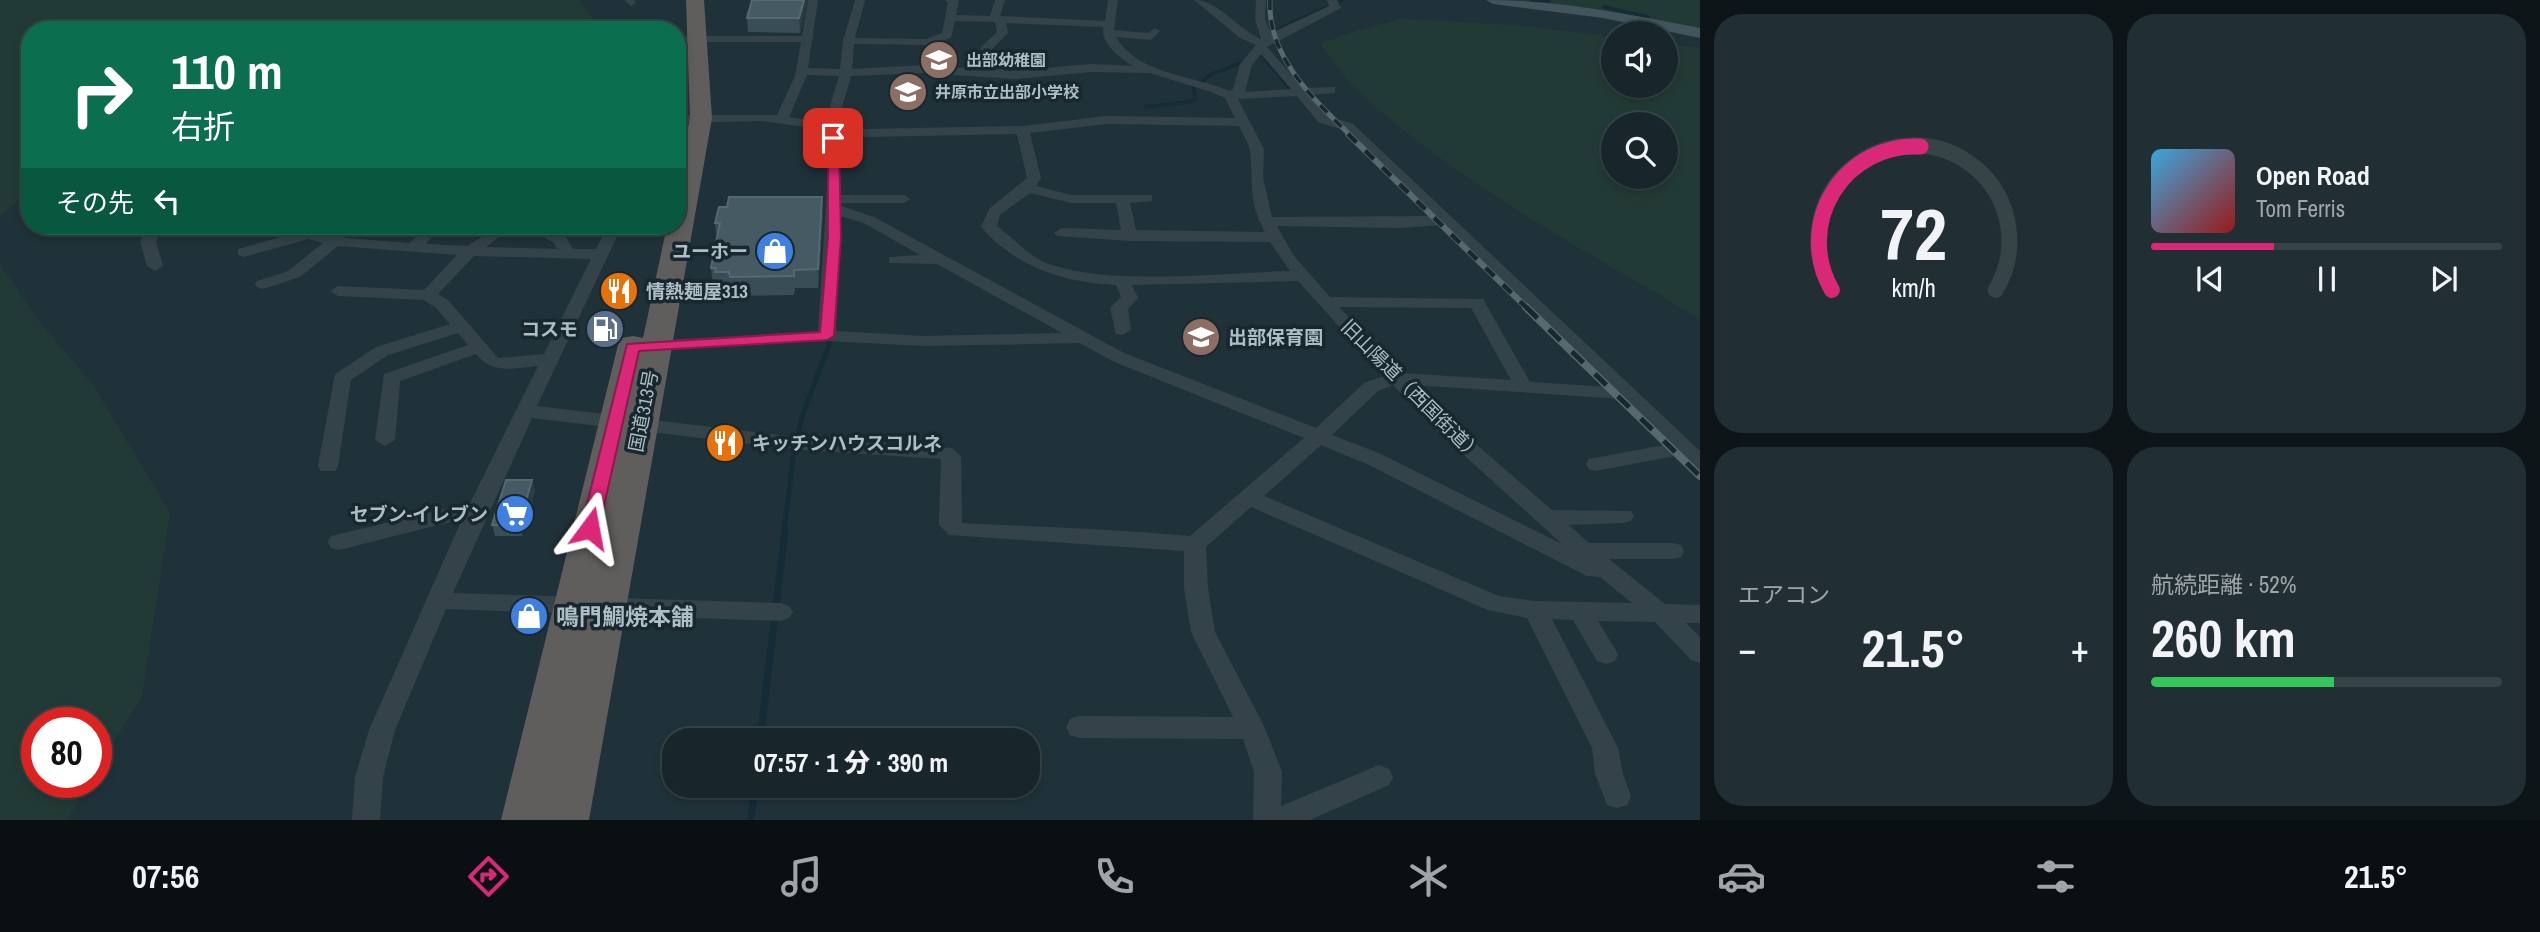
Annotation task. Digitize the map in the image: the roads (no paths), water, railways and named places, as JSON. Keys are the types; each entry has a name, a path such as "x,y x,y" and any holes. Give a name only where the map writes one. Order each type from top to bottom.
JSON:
{"highway":[{"name":"国道313号","path":"684,0 692,38"},
{"name":"国道313号","path":"686,151 695,0"},
{"name":"国道313号","path":"565,820 590,608 644,346 662,235"},
{"name":"国道313号","path":"644,346 678,235"},
{"name":"国道313号","path":"525,820 590,608"}],"main road":[{"path":"1493,0 1603,13 1700,33"}],"street":[{"path":"780,119 787,112 802,71 813,0"},
{"path":"830,336 835,204 833,138 830,129 846,73 849,41 860,0"},
{"path":"923,69 932,38 947,36 952,0 964,0"},
{"path":"1000,0 997,19 1003,33 986,48 1004,75"},
{"path":"1113,0 1108,28 1121,51 1150,70 1233,96 1331,90"},
{"path":"1199,0 1262,43 1298,93 1323,120 1348,127 1700,463"},
{"path":"1261,0 1262,43"},
{"path":"1233,96 1241,88 1246,64 1262,43 1334,4 1351,0"},
{"path":"951,18 1025,17 1108,28 1151,37 1155,31"},
{"path":"692,38 807,39"},
{"path":"849,41 930,42"},
{"path":"802,71 846,73 923,69 1004,75 1091,68 1150,70"},
{"name":"旧山陽道（西国街道）","path":"1233,96 1257,149 1259,199 1269,229 1304,276 1440,423 1584,551 1659,613 1700,653"},
{"path":"687,118 780,119 866,133 1023,130 1122,120 1244,122"},
{"path":"1023,130 1034,178 1029,188 993,213 988,222 992,232 1041,267 1094,279 1122,280 1304,276"},
{"path":"1029,188 1071,199 1147,198"},
{"path":"1122,198 1130,236"},
{"path":"835,204 904,199"},
{"path":"835,204 869,220 1080,338 1175,382 1374,459 1598,572 1632,601 1659,613"},
{"path":"1062,233 1130,236 1446,220"},
{"path":"151,235 148,242 155,266"},
{"path":"244,252 267,248 306,235 333,242 469,252 602,254"},
{"path":"414,248 426,235"},
{"path":"550,235 561,240 567,254"},
{"path":"366,820 369,777 382,730 478,509 611,235"},
{"path":"428,295 469,252 492,236"},
{"path":"263,284 294,274 333,242"},
{"path":"895,260 937,259"},
{"path":"1122,280 1130,298 1119,308 1122,330"},
{"path":"338,291 428,295 442,304 477,348 492,362 500,364 551,359"},
{"path":"1326,302 1405,300 1477,303 1524,387"},
{"path":"328,466 342,378 382,351 460,327"},
{"path":"644,346 830,336 923,341 1080,338"},
{"path":"385,440 391,378 477,348"},
{"path":"527,411 796,443 945,453 951,456 950,525 957,530 1059,536 1079,534 1195,544 1371,387 1396,378 1628,394"},
{"path":"1597,464 1685,449"},
{"path":"1247,497 1496,604 1535,610 1700,614"},
{"path":"339,542 478,509"},
{"path":"1547,518 1623,516"},
{"path":"1195,544 1196,588 1203,632 1252,728 1268,772 1267,820"},
{"path":"1584,551 1673,551"},
{"path":"437,599 463,603 590,608 776,612"},
{"path":"1535,610 1605,748 1609,774 1617,796"},
{"path":"1580,611 1606,654"},
{"path":"1079,727 1252,728"},
{"path":"1280,820 1379,778"}],"waterway":[{"path":"1276,30 1342,0"},
{"path":"1532,0 1549,1"},
{"path":"1604,7 1648,17"},
{"path":"1261,54 1291,90"},
{"path":"1146,107 1193,101 1196,98 1193,88 1212,74 1243,62"},
{"path":"846,144 861,136"},
{"path":"838,268 841,215"},
{"path":"784,532 794,451 802,416 832,337"},
{"path":"761,728 785,531"},
{"path":"751,817 753,798"}],"railway":[{"path":"1270,0 1271,20 1284,58 1321,107 1350,135"},
{"path":"1348,134 1528,309"},
{"path":"1526,307 1700,476"}],"place":[{"name":"出部幼稚園","path":"939,60"},
{"name":"井原市立出部小学校","path":"908,92"},
{"name":"ユーホー","path":"775,251"},
{"name":"情熱麺屋313","path":"619,291"},
{"name":"コスモ","path":"605,329"},
{"name":"出部保育園","path":"1201,337"},
{"name":"キッチンハウスコルネ","path":"725,443"},
{"name":"セブン-イレブン","path":"515,514"},
{"name":"鳴門鯛焼本舗","path":"529,616"}]}
